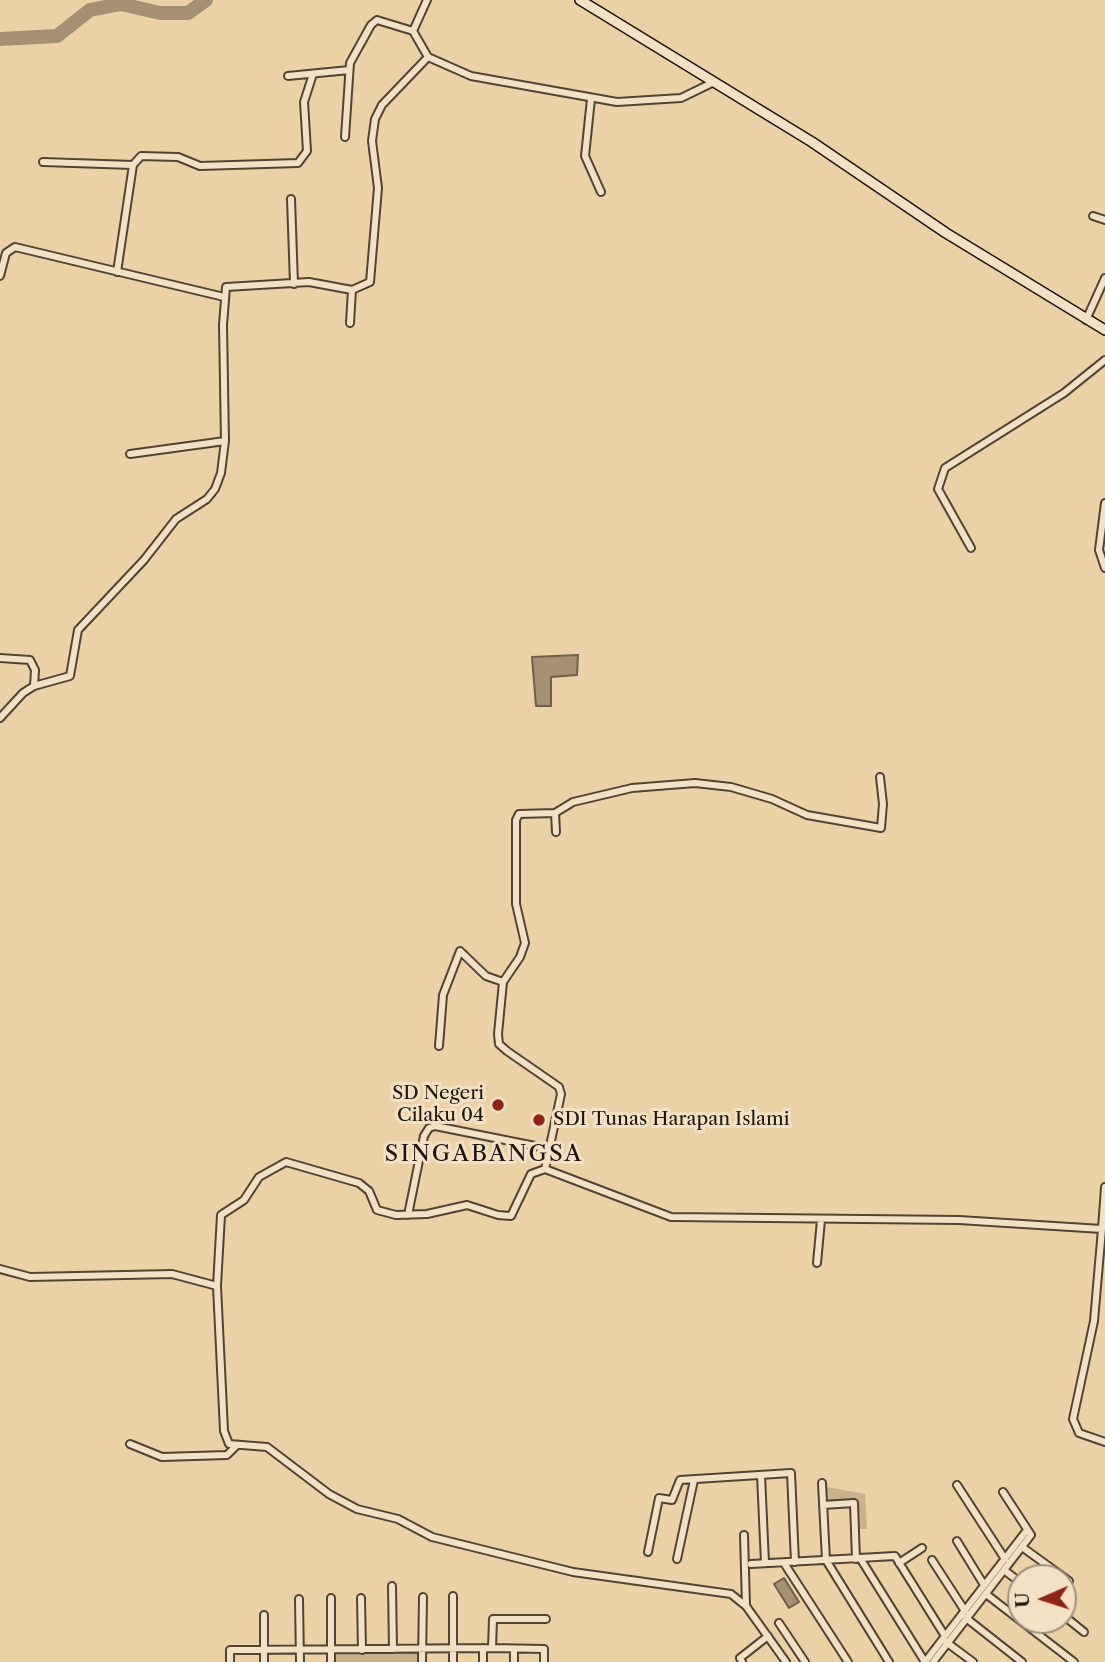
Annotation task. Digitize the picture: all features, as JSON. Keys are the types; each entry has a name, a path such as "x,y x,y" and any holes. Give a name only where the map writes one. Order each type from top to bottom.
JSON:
{"street":[{"path":"413,32 427,0"},
{"path":"580,0 812,142 1023,283 1105,330"},
{"path":"345,137 349,70 371,24 377,20 413,32 428,57 471,76 591,99 648,102 681,98 714,82"},
{"path":"0,719 18,697 34,686 70,676 78,630 144,560 176,519 211,494 221,473 225,441 224,290 230,285 309,282 352,290 372,278 377,188 372,141 375,119 382,105 428,57"},
{"path":"288,76 349,70"},
{"path":"117,272 133,164 144,154 178,157 200,166 298,163 307,151 304,102 313,74"},
{"path":"591,99 585,156 601,192"},
{"path":"43,162 133,164"},
{"path":"291,198 294,284"},
{"path":"1093,216 1105,220"},
{"path":"0,276 6,253 15,247 224,297"},
{"path":"1086,320 1105,278"},
{"path":"350,323 352,290"},
{"path":"971,548 938,489 942,472 1064,393 1105,360"},
{"path":"130,454 225,441"},
{"path":"1105,503 1099,550 1105,568"},
{"path":"0,658 30,660 34,670 34,686"},
{"path":"545,1169 561,1094 553,1081 499,1044 503,982 520,957 525,943 516,904 516,817 519,814 555,813 573,802 632,789 695,783 731,786 772,799 807,815 881,828 883,804 880,777"},
{"path":"555,813 556,832"},
{"path":"439,1046 443,995 460,951 486,976 503,982"},
{"path":"408,1215 424,1136 429,1128 435,1126 550,1149"},
{"path":"786,1662 746,1606 724,1591 573,1572 432,1537 398,1519 357,1509 329,1494 267,1447 237,1445 226,1441 217,1286 221,1215 244,1200 259,1177 279,1164 293,1162 359,1183 369,1191 377,1210 408,1215 467,1205 498,1215 511,1216 531,1174 545,1169 636,1201 661,1215 821,1220 959,1220 1102,1229"},
{"path":"1105,1187 1094,1321 1073,1419 1079,1433 1105,1442"},
{"path":"817,1263 821,1220"},
{"path":"0,1269 30,1278 172,1274 217,1286"},
{"path":"130,1444 162,1457 227,1455 237,1445"},
{"path":"648,1552 659,1497 672,1500 680,1480 791,1473 795,1562"},
{"path":"761,1475 765,1563"},
{"path":"677,1559 694,1480"},
{"path":"822,1483 826,1560 889,1662"},
{"path":"957,1485 1005,1559"},
{"path":"986,1588 1031,1535 1003,1492"},
{"path":"823,1506 854,1503 858,1558 925,1662 986,1588 1027,1530"},
{"path":"744,1535 746,1606"},
{"path":"957,1541 986,1588 1074,1662"},
{"path":"1022,1547 1046,1564"},
{"path":"899,1563 922,1548"},
{"path":"751,1564 895,1556 945,1639 973,1662"},
{"path":"932,1560 965,1615 1022,1662"},
{"path":"784,1563 848,1662"},
{"path":"392,1586 393,1649"},
{"path":"453,1596 453,1662"},
{"path":"422,1662 423,1597"},
{"path":"331,1598 331,1662"},
{"path":"362,1598 362,1650"},
{"path":"299,1599 300,1662"},
{"path":"264,1615 264,1662"},
{"path":"492,1648 493,1619 545,1619"},
{"path":"779,1623 805,1662"},
{"path":"1077,1626 1084,1632"},
{"path":"742,1662 740,1658 768,1636"},
{"path":"933,1662 945,1639"},
{"path":"230,1662 230,1650 453,1648 544,1649 544,1662"},
{"path":"483,1648 483,1662"},
{"path":"514,1648 514,1662"}],"shaded area":[{"path":"578,655 577,675 551,677 551,706 536,706 532,657"},
{"path":"827,1487 865,1494 867,1529 859,1529 857,1501 827,1502"},
{"path":"784,1578 799,1602 789,1608 774,1584"},
{"path":"419,1652 419,1662 334,1662 334,1653"}],"waterway":[{"path":"0,39 57,36 90,10 121,4 160,13 188,13 206,0"}],"place":[{"name":"SD Negeri Cilaku 04","path":"498,1105"},
{"name":"SDI Tunas Harapan Islami","path":"539,1120"}],"district":[{"name":"SINGABANGSA","path":"484,1154"}]}
